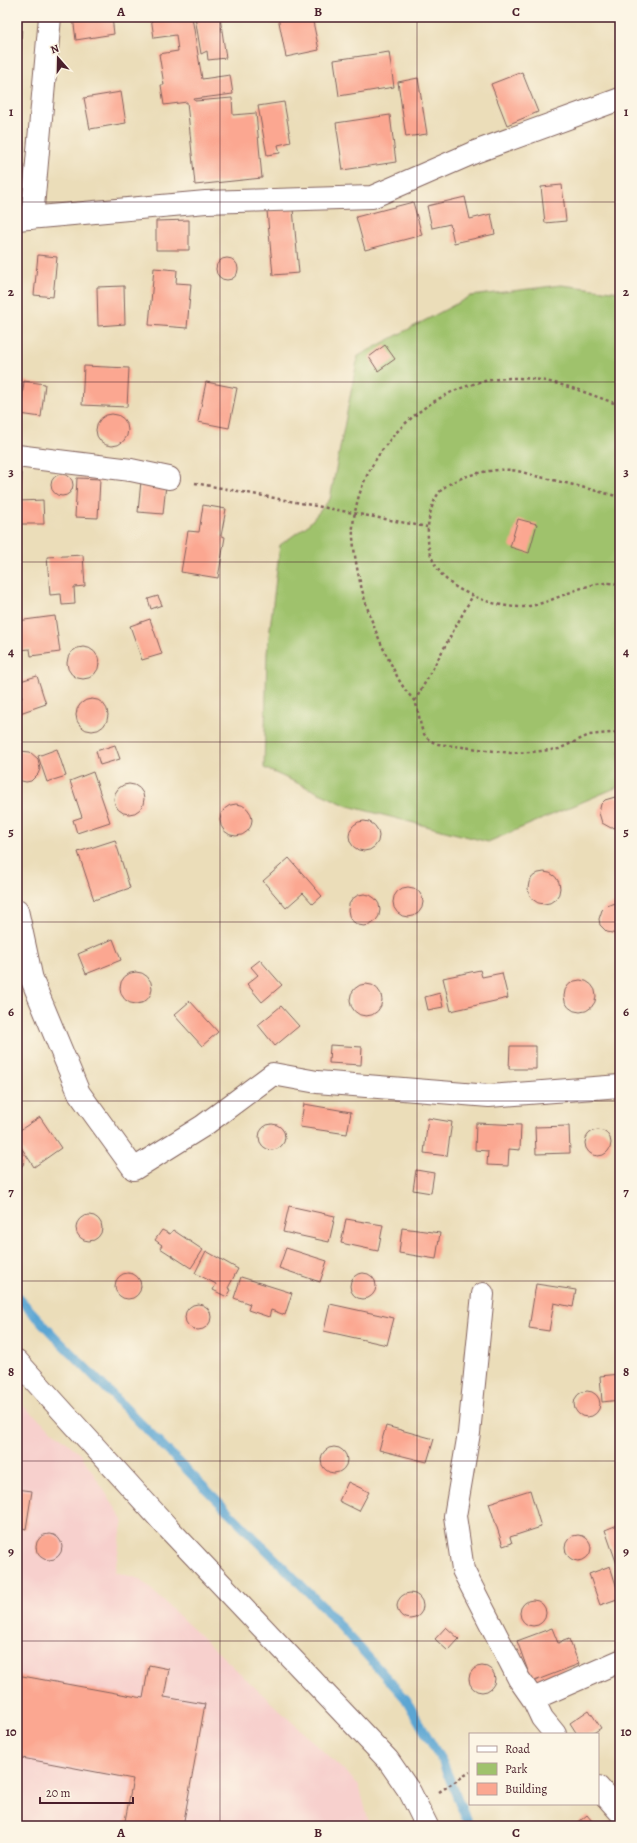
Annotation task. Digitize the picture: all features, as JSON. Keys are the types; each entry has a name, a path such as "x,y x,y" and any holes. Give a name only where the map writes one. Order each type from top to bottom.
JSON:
{"street":[{"path":"50,17 24,218 206,202 372,197 475,152 620,99"},
{"path":"17,456 131,470 169,478"},
{"path":"17,910 32,980 78,1092 134,1169 203,1126 273,1074 318,1082 488,1096 620,1086"},
{"path":"483,1294 469,1433 455,1516 463,1570 519,1679 533,1700 542,1718 554,1733"},
{"path":"17,1361 169,1529 388,1760 410,1792 427,1826"},
{"path":"533,1700 620,1661"},
{"path":"599,1787 620,1812"}],"path":[{"path":"620,405 584,390 550,381 518,378 494,379 461,387 438,399 412,417 389,440 373,463 362,487 354,513 353,535 354,555 369,612 390,663 403,688 415,701 425,736 430,741 438,744 511,753 559,748 589,735 620,732"},
{"path":"620,497 510,470 478,473 452,482 438,493 427,527 428,545 435,564 445,579 461,590 493,604 522,607 547,602 598,583 613,583 620,585"},
{"path":"169,478 427,527"},
{"path":"415,701 473,595"},
{"path":"438,1792 469,1773"}],"shaded area":[{"path":"17,1404 21,1404 81,1454 123,1520 115,1572 140,1579 359,1785 370,1826 17,1826"}],"green space":[{"path":"561,285 620,292 620,786 488,842 348,806 264,768 267,653 280,545 308,525 330,499 358,356 471,296"}],"building":[{"path":"73,17 112,17 114,34 76,40"},
{"path":"151,17 192,17 202,79 230,75 233,94 194,99 195,101 232,98 233,115 256,113 262,178 195,185 187,102 164,105 161,85 164,85 159,54 178,51 176,35 154,38"},
{"path":"195,17 220,17 226,58 208,60 207,51 201,54"},
{"path":"278,17 312,17 319,50 286,57"},
{"path":"516,17 535,17 525,21"},
{"path":"17,20 22,20 21,51 17,51"},
{"path":"389,52 394,87 339,96 334,60"},
{"path":"522,72 538,112 507,125 491,84"},
{"path":"418,78 427,134 406,137 398,82"},
{"path":"121,92 126,123 90,129 84,98"},
{"path":"284,102 291,142 278,145 280,153 267,155 258,106"},
{"path":"390,115 396,162 343,170 336,123"},
{"path":"562,185 566,221 545,223 541,187"},
{"path":"465,197 470,219 491,214 495,234 454,243 450,224 432,228 427,206"},
{"path":"413,202 422,235 365,250 356,217"},
{"path":"293,209 299,273 273,275 267,211"},
{"path":"189,220 189,250 156,250 156,221"},
{"path":"38,255 57,257 53,297 34,295"},
{"path":"227,258 235,261 238,269 235,277 227,280 219,277 216,269 219,261"},
{"path":"154,268 177,270 176,283 191,284 187,328 149,325"},
{"path":"124,286 125,324 98,326 97,287"},
{"path":"385,345 395,359 378,371 369,357"},
{"path":"84,366 129,368 127,407 82,405"},
{"path":"24,381 45,384 41,417 20,414"},
{"path":"206,382 237,388 229,428 198,422"},
{"path":"112,414 123,419 128,430 123,441 112,446 101,441 96,430 101,419"},
{"path":"17,474 22,474 21,492 17,492"},
{"path":"62,474 70,477 73,485 70,493 62,496 54,493 51,485 54,477"},
{"path":"77,478 100,479 98,518 75,517"},
{"path":"141,481 166,484 163,514 138,512"},
{"path":"43,500 44,524 20,524 19,501"},
{"path":"203,505 226,509 221,536 225,537 218,578 181,572 188,531 199,532"},
{"path":"518,519 537,524 529,553 510,547"},
{"path":"83,555 85,586 74,587 75,604 62,605 61,594 50,595 47,557"},
{"path":"158,596 162,605 151,609 148,599"},
{"path":"55,616 60,652 31,656 30,649 20,650 17,621"},
{"path":"150,619 162,654 142,660 130,626"},
{"path":"83,647 94,652 99,663 94,674 83,679 72,674 67,663 72,652"},
{"path":"37,676 46,704 17,714 17,699 22,698 17,682"},
{"path":"92,699 103,704 108,715 103,726 92,731 81,726 76,715 81,704"},
{"path":"115,745 120,759 100,765 96,751"},
{"path":"57,749 66,776 47,782 38,756"},
{"path":"20,751 30,752 38,759 40,769 38,774 31,781 26,782 17,780 17,753"},
{"path":"93,772 110,822 77,833 73,820 82,817 70,781"},
{"path":"129,784 140,788 144,799 140,810 129,814 118,810 114,799 118,788"},
{"path":"615,797 620,798 620,827 611,828 602,823 599,813 601,804 605,800"},
{"path":"236,804 247,809 252,820 247,831 236,836 225,831 220,820 225,809"},
{"path":"364,821 375,825 379,836 375,847 364,851 353,847 349,836 353,825"},
{"path":"115,840 130,888 94,900 78,852"},
{"path":"289,858 322,896 313,904 303,893 286,908 263,881"},
{"path":"544,872 555,877 560,888 555,899 544,904 533,899 528,888 533,877"},
{"path":"408,887 419,891 423,902 419,913 408,917 397,913 393,902 397,891"},
{"path":"364,894 375,899 380,910 375,921 364,926 353,921 348,910 353,899"},
{"path":"616,903 620,904 620,934 607,932 600,925 599,919 602,910 606,906"},
{"path":"113,939 121,960 86,974 78,954"},
{"path":"260,960 282,985 262,1002 247,984 258,975 251,967"},
{"path":"480,970 482,977 502,973 508,998 451,1011 443,978"},
{"path":"136,972 147,977 152,988 147,999 136,1004 125,999 120,988 125,977"},
{"path":"580,980 591,985 596,996 591,1007 580,1012 569,1007 564,996 569,985"},
{"path":"366,984 377,989 382,1000 377,1011 366,1016 355,1011 350,1000 355,989"},
{"path":"440,993 443,1007 428,1010 425,997"},
{"path":"190,1001 218,1032 202,1046 174,1015"},
{"path":"281,1006 299,1026 275,1046 258,1025"},
{"path":"330,1045 362,1047 361,1065 329,1063"},
{"path":"510,1046 536,1046 536,1069 509,1069"},
{"path":"304,1104 351,1112 347,1134 300,1127"},
{"path":"40,1117 61,1148 34,1167 17,1141 17,1132"},
{"path":"428,1118 452,1122 447,1156 424,1153"},
{"path":"476,1123 521,1125 520,1150 509,1149 508,1166 487,1165 488,1151 475,1150"},
{"path":"272,1124 281,1128 285,1137 281,1146 272,1150 263,1146 259,1137 263,1128"},
{"path":"569,1126 570,1153 536,1154 535,1127"},
{"path":"598,1130 607,1134 611,1143 607,1152 598,1156 589,1152 585,1143 589,1134"},
{"path":"17,1145 22,1150 24,1160 23,1165 17,1171"},
{"path":"416,1170 434,1173 431,1193 413,1190"},
{"path":"289,1206 335,1216 329,1242 283,1232"},
{"path":"89,1215 98,1219 102,1228 98,1237 89,1241 80,1237 76,1228 80,1219"},
{"path":"346,1219 383,1225 378,1251 341,1243"},
{"path":"402,1228 440,1233 436,1259 399,1253"},
{"path":"162,1230 170,1234 173,1230 203,1250 191,1268 160,1248 162,1245 155,1240"},
{"path":"286,1248 327,1261 320,1282 279,1268"},
{"path":"206,1251 238,1269 228,1288 231,1290 227,1297 213,1290 216,1284 195,1273"},
{"path":"128,1273 137,1277 141,1286 137,1295 128,1299 119,1295 115,1286 119,1277"},
{"path":"363,1273 372,1277 376,1286 372,1295 363,1299 354,1295 350,1286 354,1277"},
{"path":"241,1277 292,1293 285,1315 271,1310 269,1317 248,1310 250,1304 234,1298"},
{"path":"536,1284 576,1290 573,1307 554,1303 549,1331 529,1328"},
{"path":"198,1304 207,1308 211,1317 207,1326 198,1330 189,1326 185,1317 189,1308"},
{"path":"330,1304 394,1318 387,1345 324,1331"},
{"path":"620,1374 620,1400 602,1402 600,1376"},
{"path":"587,1391 596,1395 600,1404 596,1413 587,1417 578,1413 574,1404 578,1395"},
{"path":"386,1426 434,1439 427,1462 379,1450"},
{"path":"334,1447 343,1451 347,1460 343,1469 334,1473 325,1469 321,1460 325,1451"},
{"path":"348,1482 369,1492 359,1511 339,1501"},
{"path":"17,1489 32,1491 26,1529 19,1527 18,1535"},
{"path":"530,1490 541,1527 510,1537 512,1543 503,1546 489,1503"},
{"path":"620,1524 620,1573 605,1530"},
{"path":"49,1534 58,1538 62,1547 58,1556 49,1560 40,1556 36,1547 40,1538"},
{"path":"578,1535 587,1539 591,1548 587,1557 578,1561 569,1557 565,1548 569,1539"},
{"path":"610,1566 620,1598 600,1605 589,1574"},
{"path":"410,1593 419,1597 423,1606 419,1615 410,1619 401,1615 397,1606 401,1597"},
{"path":"533,1600 542,1604 546,1613 542,1622 533,1626 524,1622 520,1613 524,1604"},
{"path":"446,1627 459,1639 448,1651 435,1639"},
{"path":"552,1628 558,1643 569,1639 579,1664 532,1682 517,1641"},
{"path":"149,1665 169,1669 164,1697 205,1704 183,1826 124,1826 133,1779 17,1757 17,1675 143,1698"},
{"path":"482,1666 491,1670 495,1679 491,1688 482,1692 473,1688 469,1679 473,1670"},
{"path":"589,1710 601,1728 594,1733 576,1733 570,1723"},
{"path":"587,1815 596,1826 574,1826"}],"waterway":[{"path":"17,1296 57,1339 324,1608 405,1698 443,1763 469,1826"}]}
